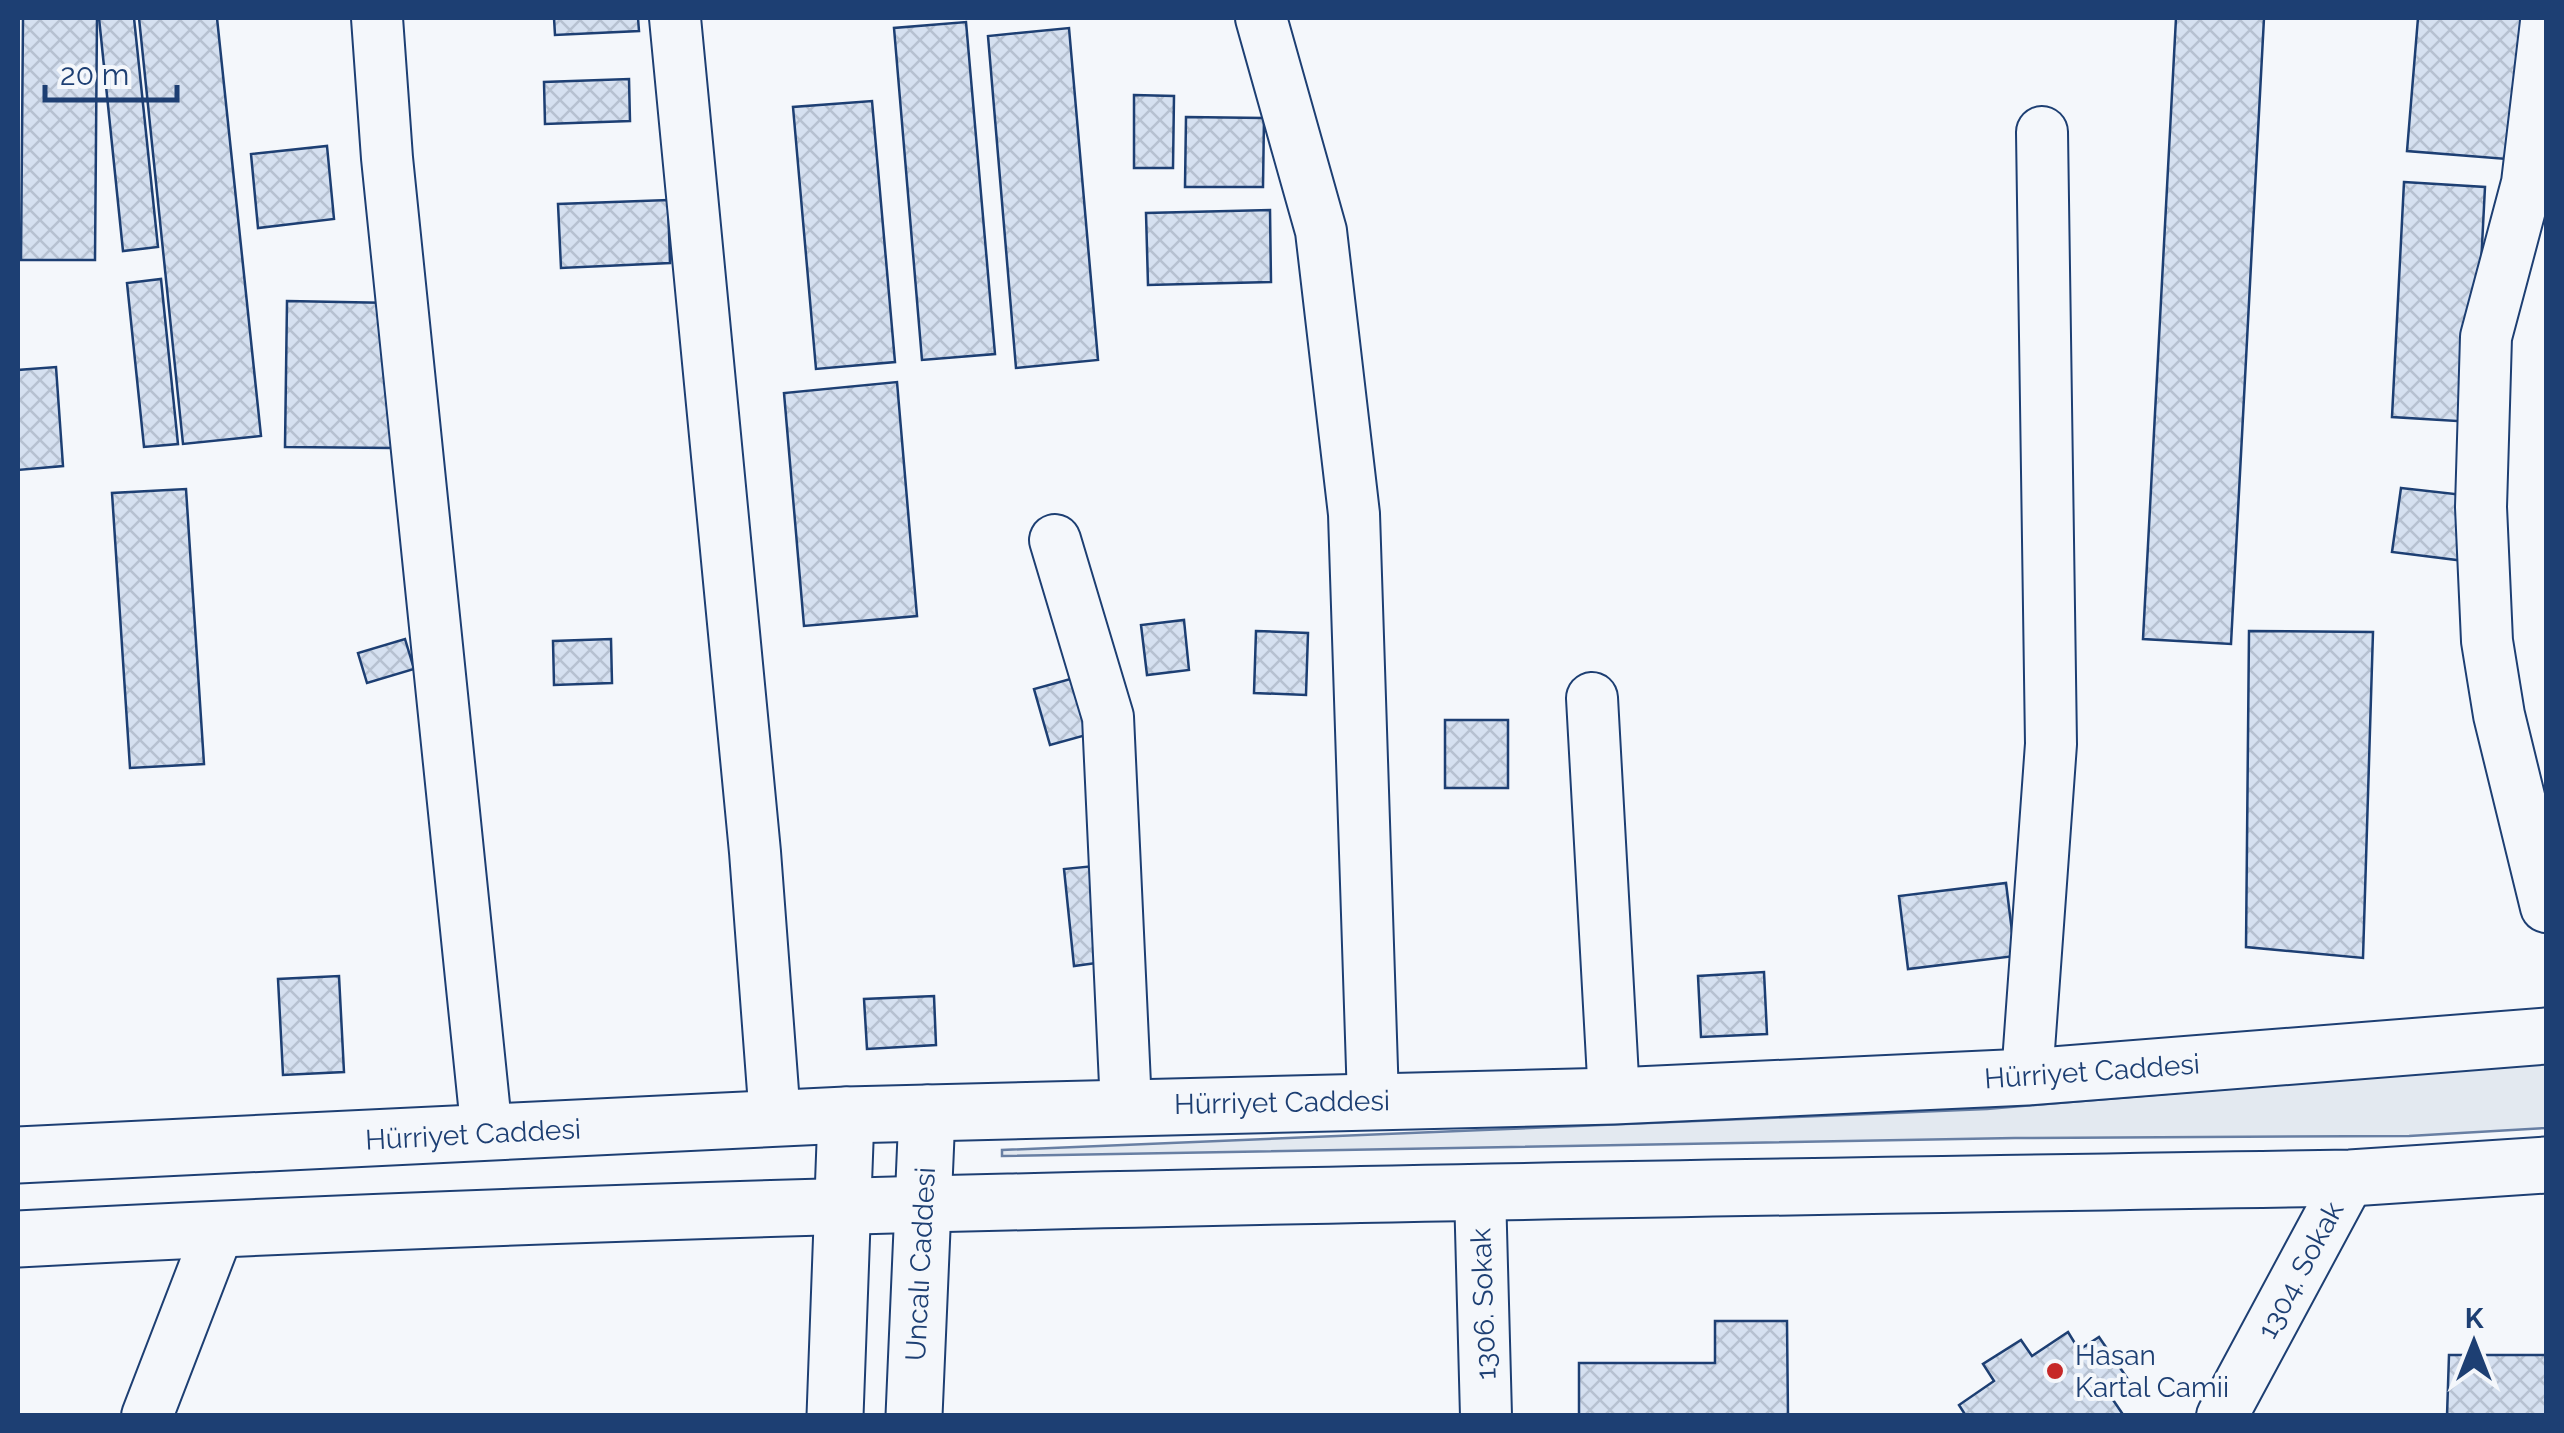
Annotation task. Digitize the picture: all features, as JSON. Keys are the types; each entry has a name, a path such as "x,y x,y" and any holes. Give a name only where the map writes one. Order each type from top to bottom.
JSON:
{"main road":[{"name":"Hürriyet Caddesi","path":"18,1155 775,1118 1373,1099 1614,1096 2027,1077 2546,1036"},
{"name":"Uncalı Caddesi","path":"914,1416 926,1113"},
{"path":"835,1416 846,1116"},
{"path":"18,1240 220,1228 924,1201 2350,1178 2546,1164"}],"street":[{"path":"378,18 386,158 488,1134"},
{"path":"675,18 755,852 775,1118"},
{"path":"1261,18 1320,230 1354,514 1373,1099"},
{"path":"2546,22 2527,183 2486,337 2481,507 2485,607 2496,696 2546,907"},
{"path":"2027,1077 2051,744 2042,132"},
{"path":"1055,540 1108,717 1126,1106"},
{"path":"1592,698 1614,1096"},
{"name":"1304. Sokak","path":"2222,1416 2350,1178"},
{"name":"1306. Sokak","path":"1480,1192 1486,1416"},
{"path":"147,1416 220,1228"}],"shaded area":[{"path":"2546,1062 2546,1128 2409,1136 2015,1138 1002,1156 1002,1150 1987,1109"}],"building":[{"path":"23,18 97,18 95,260 21,260"},
{"path":"99,18 134,18 158,247 123,251"},
{"path":"139,18 217,18 261,436 183,444"},
{"path":"554,18 638,18 639,31 555,35"},
{"path":"2176,18 2264,18 2231,644 2143,639"},
{"path":"2418,18 2531,18 2519,160 2407,151"},
{"path":"966,22 995,354 922,360 894,28"},
{"path":"1069,28 1098,360 1016,368 988,36"},
{"path":"629,79 630,121 545,124 544,82"},
{"path":"1134,95 1174,96 1173,168 1134,168"},
{"path":"872,101 895,362 816,369 793,107"},
{"path":"1186,117 1264,118 1263,187 1185,187"},
{"path":"327,146 334,219 258,228 251,154"},
{"path":"2404,182 2485,187 2473,422 2392,417"},
{"path":"668,200 670,263 561,268 558,204"},
{"path":"1270,210 1271,282 1148,285 1146,213"},
{"path":"161,279 178,444 144,447 127,283"},
{"path":"287,301 394,303 392,448 285,447"},
{"path":"56,367 63,466 18,470 18,370"},
{"path":"897,382 917,616 804,626 784,393"},
{"path":"2401,488 2473,496 2465,561 2392,552"},
{"path":"186,489 204,764 130,768 112,493"},
{"path":"1184,620 1189,670 1147,675 1141,625"},
{"path":"1256,631 1308,633 1306,695 1254,693"},
{"path":"2249,631 2373,632 2363,958 2246,947"},
{"path":"405,639 414,669 367,683 358,653"},
{"path":"611,639 612,683 554,685 553,641"},
{"path":"1074,678 1090,734 1050,745 1034,689"},
{"path":"1445,720 1508,720 1508,788 1445,788"},
{"path":"1094,866 1104,962 1074,966 1064,869"},
{"path":"2006,883 2015,956 1908,969 1899,896"},
{"path":"1764,972 1767,1034 1701,1037 1698,976"},
{"path":"339,976 344,1072 283,1075 278,979"},
{"path":"934,996 936,1045 867,1049 864,999"},
{"path":"1715,1321 1787,1321 1788,1416 1579,1416 1579,1363 1715,1363"},
{"name":"Hasan Kartal Camii","path":"2068,1332 2079,1350 2099,1337 2127,1378 2107,1391 2124,1416 1966,1416 1959,1405 1994,1381 1983,1364 2021,1340 2032,1356"},
{"path":"2449,1355 2546,1355 2546,1416 2447,1416"}],"place":[{"name":"Hasan Kartal Camii","path":"2055,1371"}]}
